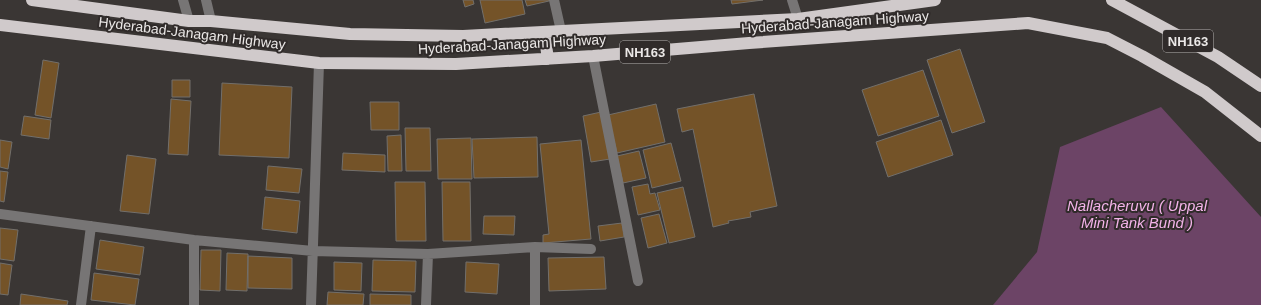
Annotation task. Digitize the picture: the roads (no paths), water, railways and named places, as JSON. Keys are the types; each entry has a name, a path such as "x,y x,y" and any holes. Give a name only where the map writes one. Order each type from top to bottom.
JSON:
{"highway":[{"name":"Hyderabad-Janagam Highway","path":"32,0 91,4 189,21 211,21 350,34 464,36 798,19 934,0"},
{"name":"NH163","path":"1112,0 1218,57 1261,86"},
{"name":"Hyderabad-Janagam Highway","path":"0,25 319,63 456,64 593,56 1028,23 1108,38 1205,92 1261,136"},
{"path":"544,32 548,59"}],"street":[{"path":"183,0 189,21"},
{"path":"206,0 211,21"},
{"path":"554,0 562,31"},
{"path":"792,0 798,19"},
{"path":"593,56 638,281"},
{"path":"311,305 319,63"},
{"path":"0,214 194,240 313,251 428,254 535,247 591,249"},
{"path":"81,305 91,226"},
{"path":"194,240 194,305"},
{"path":"534,305 535,247"},
{"path":"426,305 428,254"}],"water":[{"name":"Nallacheruvu ( Uppal Mini Tank Bund )","path":"1161,107 1261,217 1261,305 993,305 1037,252 1060,147"}]}
